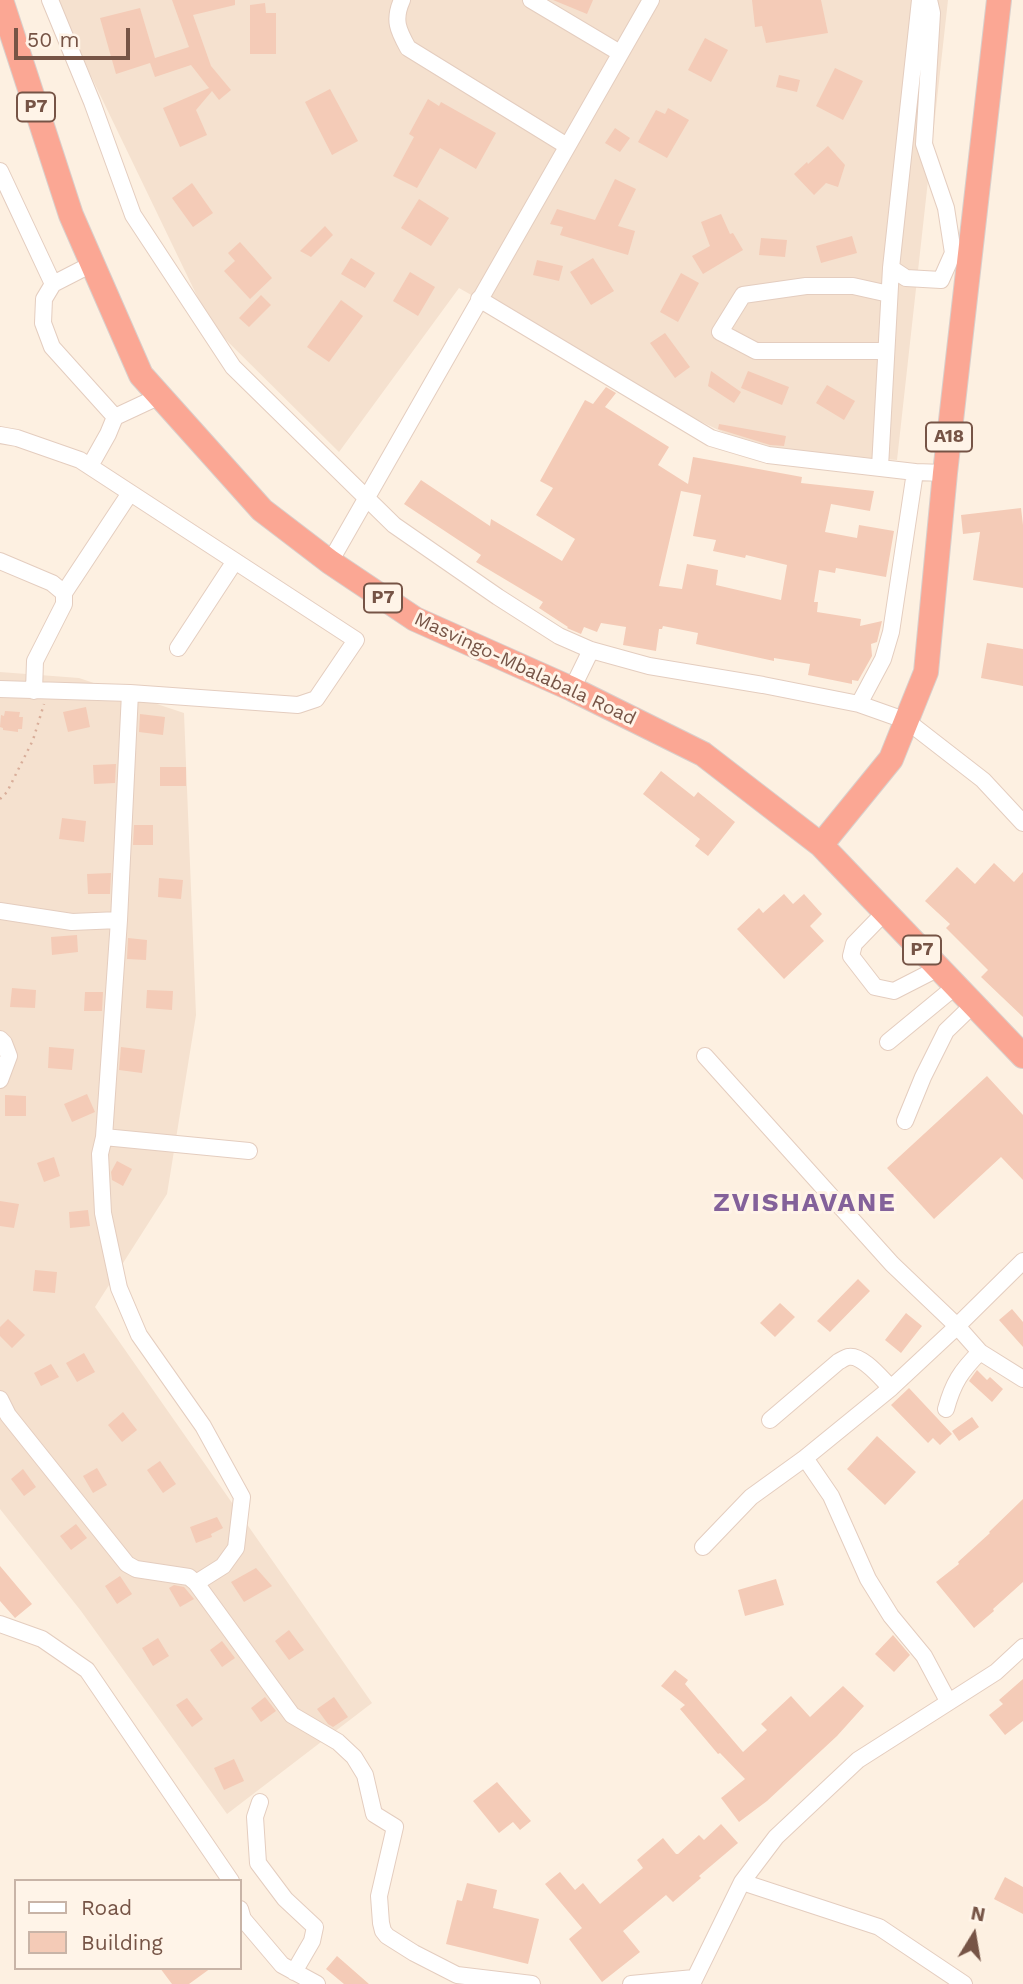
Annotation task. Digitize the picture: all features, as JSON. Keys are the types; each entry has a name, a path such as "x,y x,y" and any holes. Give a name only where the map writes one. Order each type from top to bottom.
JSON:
{"highway":[{"name":"Masvingo-Mbalabala Road","path":"1,0 71,215 141,375 262,510 330,562 415,619 572,689 703,754 821,845 1023,1056"},
{"name":"A18","path":"821,845 891,758 926,672 945,472 999,0"}],"street":[{"path":"50,0 92,102 133,215 233,366 394,525 559,636 591,650 649,666 859,704 907,721 983,780 1023,823"},
{"path":"402,0 398,8 397,29 408,48 567,146"},
{"path":"531,0 620,53"},
{"path":"330,562 651,0"},
{"path":"880,467 891,268 920,0"},
{"path":"891,268 906,278 941,279 953,253 946,208 924,144 932,12 929,0"},
{"path":"0,170 52,284"},
{"path":"92,264 52,284 44,299 43,323 52,347 115,417"},
{"path":"886,351 756,351 720,332 743,295 806,286 853,286 889,294"},
{"path":"480,299 711,438 768,455 915,472 945,472"},
{"path":"90,466 115,417 160,397"},
{"path":"0,435 18,438 80,460 356,640 316,699 298,705 130,693 0,689"},
{"path":"859,704 883,659 891,632 915,472"},
{"path":"41,691 35,661 64,604 64,593 130,493"},
{"path":"0,561 52,583 64,593"},
{"path":"177,648 235,561"},
{"path":"572,689 591,650"},
{"path":"130,693 119,920 104,1138 100,1154 103,1213 119,1288 139,1335 204,1426 242,1497 236,1548 223,1566 196,1583"},
{"path":"0,911 72,922 119,920"},
{"path":"886,912 854,944 851,956 875,987 894,991 948,977"},
{"path":"888,1042 948,977"},
{"path":"905,1121 946,1031 974,1004"},
{"path":"0,1038 9,1056 0,1080"},
{"path":"705,1056 892,1264 957,1326 980,1352 1023,1380"},
{"path":"104,1138 248,1151"},
{"path":"703,1547 751,1497 805,1458 891,1388 1023,1261"},
{"path":"946,1409 959,1374 980,1352"},
{"path":"770,1420 847,1357 857,1357 869,1365 891,1388"},
{"path":"0,1399 8,1415 127,1564 135,1569 190,1577 292,1715 338,1742 354,1757 365,1775 374,1814 395,1827 379,1896 381,1923 387,1936 457,1975 531,1984"},
{"path":"805,1458 831,1496 867,1579 891,1616 924,1656 948,1701"},
{"path":"0,1624 42,1639 87,1670 230,1879"},
{"path":"631,1984 693,1981 742,1882 776,1837 858,1760 996,1672 1023,1647"},
{"path":"260,1802 256,1817 258,1863 285,1899 315,1927 312,1941 294,1972"},
{"path":"742,1882 879,1927 964,1984"},
{"path":"242,1916 282,1965 317,1984"}],"path":[{"path":"0,799 7,792 33,740 41,691"}],"shaded area":[{"path":"58,0 948,0 897,460 760,450 654,399 459,288 339,452 211,325 91,76"},
{"path":"0,672 79,678 184,713 196,1015 167,1194 95,1307 372,1703 227,1814 81,1611 0,1509"}],"building":[{"path":"172,0 235,0 235,5 193,15 211,66 231,90 219,100 212,91 196,110 207,135 180,147 163,108 209,88 191,65 155,77 150,63 116,74 100,18 140,8 155,58 189,47"},
{"path":"553,0 593,0 587,14"},
{"path":"752,0 821,0 828,33 766,43 762,26 755,27"},
{"path":"265,3 266,13 276,13 276,54 250,54 250,5"},
{"path":"705,38 728,50 711,82 688,70"},
{"path":"835,68 863,81 843,120 816,106"},
{"path":"779,75 800,80 797,92 776,87"},
{"path":"330,89 358,141 332,155 305,102"},
{"path":"428,99 439,106 441,102 496,133 476,169 440,148 417,188 393,176 414,137 409,134"},
{"path":"668,108 689,120 667,158 638,142 656,110 665,114"},
{"path":"615,128 630,138 620,152 605,143"},
{"path":"828,146 845,165 838,187 826,183 814,195 794,174"},
{"path":"615,179 636,189 618,226 635,231 628,255 560,235 563,227 550,224 557,209 595,220"},
{"path":"192,183 213,213 193,227 172,198"},
{"path":"419,199 449,218 431,246 401,228"},
{"path":"721,214 730,234 733,233 743,250 703,274 692,256 710,246 701,222"},
{"path":"325,226 333,235 311,257 300,251"},
{"path":"852,236 857,253 821,263 816,246"},
{"path":"761,238 787,240 785,257 759,255"},
{"path":"240,242 272,278 250,299 224,271 235,261 228,253"},
{"path":"351,258 375,273 365,288 341,274"},
{"path":"593,258 614,291 591,305 570,272"},
{"path":"537,260 563,266 559,281 533,275"},
{"path":"410,272 435,287 418,316 393,301"},
{"path":"681,273 699,283 678,322 660,312"},
{"path":"261,295 271,305 249,327 239,318"},
{"path":"341,300 363,316 329,362 307,347"},
{"path":"665,333 690,367 675,378 650,343"},
{"path":"711,371 741,392 734,403 708,386"},
{"path":"748,371 789,387 782,405 741,388"},
{"path":"827,385 855,401 844,420 816,403"},
{"path":"606,387 616,393 605,407 669,447 658,465 688,484 693,457 802,477 801,483 874,491 870,511 831,504 825,532 857,538 859,525 894,531 886,577 836,568 835,573 819,570 814,602 818,602 817,612 861,619 860,626 882,621 877,642 871,644 872,656 858,681 852,680 852,684 808,675 810,664 774,658 774,661 696,644 698,633 663,626 659,629 656,651 623,645 626,627 601,623 597,632 584,627 581,634 567,628 539,608 543,602 476,562 481,555 404,504 421,480 490,526 491,519 562,561 575,539 536,515 553,488 540,481 585,400 593,404","holes":["681,491 701,495 693,536 716,540 713,551 745,558 746,555 787,565 781,600 716,585 718,570 687,564 682,589 659,586"]},
{"path":"719,424 786,436 784,446 770,445 718,429"},
{"path":"1021,508 1023,588 973,580 980,532 963,534 961,515"},
{"path":"987,643 1023,649 1023,686 981,678"},
{"path":"86,707 90,727 68,732 63,712"},
{"path":"5,711 20,712 19,717 23,717 22,729 18,729 18,732 0,727 1,715 4,716"},
{"path":"140,714 165,717 163,735 139,732"},
{"path":"116,764 115,783 94,784 93,765"},
{"path":"160,767 186,767 186,786 160,786"},
{"path":"661,771 694,797 698,792 735,822 708,856 695,846 700,839 643,794"},
{"path":"62,818 86,821 84,842 59,839"},
{"path":"134,825 153,825 153,845 133,845"},
{"path":"994,863 1014,882 1023,872 1023,1017 981,977 988,970 946,928 950,924 925,901 957,867 975,884"},
{"path":"111,873 110,894 88,894 87,874"},
{"path":"159,878 183,880 181,899 158,897"},
{"path":"784,894 793,904 804,894 822,914 810,926 824,941 784,979 737,929 759,908 763,913"},
{"path":"77,935 78,952 52,955 51,937"},
{"path":"128,938 147,940 146,960 127,959"},
{"path":"12,988 36,990 35,1008 10,1007"},
{"path":"147,990 173,991 172,1010 146,1008"},
{"path":"85,992 103,992 102,1011 84,1011"},
{"path":"49,1047 74,1049 72,1070 48,1068"},
{"path":"121,1047 145,1050 142,1073 119,1070"},
{"path":"987,1076 1023,1115 1023,1180 1001,1157 934,1219 887,1168"},
{"path":"87,1094 95,1112 72,1122 64,1104"},
{"path":"5,1095 26,1096 26,1116 5,1116"},
{"path":"54,1157 60,1176 44,1182 37,1163"},
{"path":"117,1161 132,1169 123,1186 112,1180 111,1172"},
{"path":"0,1201 19,1204 14,1228 0,1226"},
{"path":"88,1210 90,1226 70,1228 69,1212"},
{"path":"35,1270 57,1272 55,1293 33,1291"},
{"path":"858,1279 870,1291 830,1332 817,1321"},
{"path":"780,1303 795,1317 775,1337 760,1323"},
{"path":"1012,1309 1023,1322 1023,1347 999,1320"},
{"path":"906,1313 922,1326 901,1353 885,1340"},
{"path":"8,1319 25,1335 12,1348 0,1336 0,1327"},
{"path":"84,1353 95,1372 77,1382 66,1363"},
{"path":"51,1364 59,1377 41,1386 34,1373"},
{"path":"977,1370 987,1380 990,1377 1003,1389 992,1402 969,1381"},
{"path":"909,1388 952,1434 940,1445 933,1438 928,1443 891,1405"},
{"path":"123,1412 137,1430 122,1442 108,1425"},
{"path":"972,1417 979,1427 959,1441 952,1431"},
{"path":"877,1436 916,1472 885,1505 847,1469"},
{"path":"160,1461 176,1484 163,1493 147,1470"},
{"path":"97,1468 107,1485 93,1493 83,1476"},
{"path":"23,1469 36,1487 24,1496 11,1479"},
{"path":"1023,1499 1023,1582 974,1628 936,1582 959,1564 958,1562"},
{"path":"217,1517 223,1528 211,1534 212,1537 196,1543 190,1527"},
{"path":"76,1524 87,1538 71,1550 60,1536"},
{"path":"0,1566 32,1604 15,1618 0,1601"},
{"path":"256,1568 272,1586 244,1602 231,1582"},
{"path":"120,1576 132,1594 117,1604 105,1586"},
{"path":"776,1579 784,1605 745,1616 738,1590"},
{"path":"174,1585 184,1587 194,1599 180,1607 169,1588"},
{"path":"289,1630 304,1650 289,1660 275,1641"},
{"path":"893,1635 910,1655 894,1672 875,1654"},
{"path":"158,1638 169,1656 153,1666 142,1648"},
{"path":"222,1641 235,1658 222,1667 210,1650"},
{"path":"675,1670 688,1680 685,1684 743,1752 767,1730 761,1724 791,1696 810,1717 843,1686 864,1706 837,1736 767,1801 739,1822 721,1798 745,1779 718,1754 680,1709 685,1705 661,1686"},
{"path":"1023,1679 1023,1721 1005,1735 989,1715 1003,1704 999,1700"},
{"path":"265,1697 276,1711 261,1722 251,1708"},
{"path":"334,1697 348,1717 333,1727 317,1709"},
{"path":"187,1698 203,1719 192,1727 176,1705"},
{"path":"234,1759 244,1781 224,1790 214,1768"},
{"path":"497,1782 531,1821 520,1830 513,1822 499,1833 473,1801"},
{"path":"721,1824 738,1843 673,1902 666,1895 623,1931 640,1952 602,1982 569,1939 582,1928 545,1884 560,1872 575,1890 583,1883 600,1904 643,1868 637,1860 663,1838 678,1854 699,1835 704,1840"},
{"path":"1005,1877 1023,1887 1023,1914 994,1899"},
{"path":"467,1883 497,1890 493,1908 539,1919 528,1964 446,1944 457,1900 462,1901"},
{"path":"337,1956 369,1984 344,1984 326,1969"},
{"path":"162,1970 208,1970 189,1984 172,1984"}],"district":[{"name":"ZVISHAVANE","path":"805,1203"}]}
